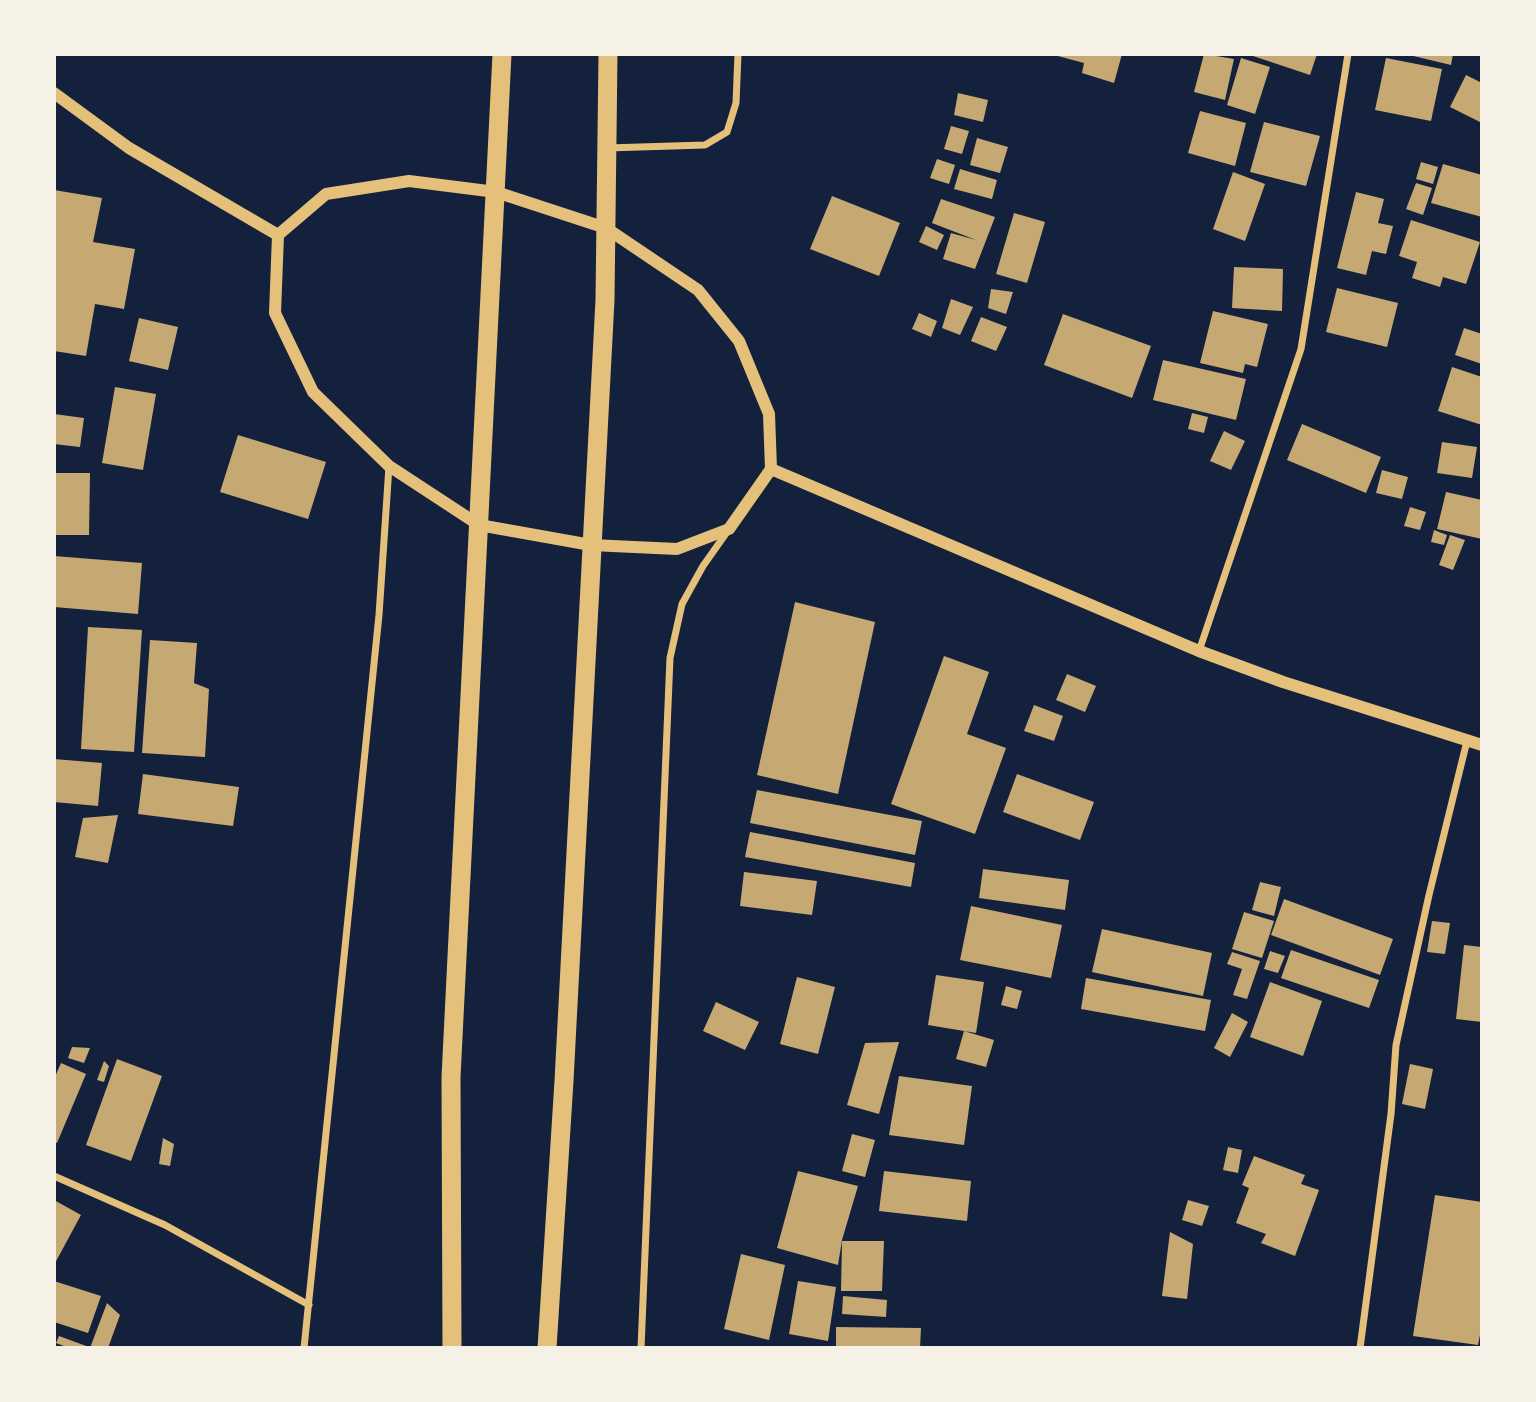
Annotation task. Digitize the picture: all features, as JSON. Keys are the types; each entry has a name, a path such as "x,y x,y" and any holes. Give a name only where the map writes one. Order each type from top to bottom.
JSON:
{"highway":[{"path":"452,1348 451,1077 502,54"},
{"path":"547,1348 564,1081 605,300 608,54"}],"street":[{"path":"606,148 705,145 727,132 736,103 738,54"},
{"path":"1199,651 1301,349 1348,54"},
{"path":"54,93 129,148 278,235"},
{"path":"641,1348 670,657 682,604 703,566 730,529 771,469 769,414 739,341 698,290 606,228 496,191 409,181 326,194 278,235 275,313 313,393 389,467 479,525 591,545 677,549 730,529"},
{"path":"304,1348 379,615 389,467"},
{"path":"771,469 1199,651 1283,682 1482,745"},
{"path":"1360,1348 1391,1114 1396,1045 1467,741"},
{"path":"54,1176 166,1225 309,1305"}],"building":[{"path":"1122,54 1114,83 1082,73 1084,63 1054,55"},
{"path":"1204,54 1234,59 1225,100 1194,92"},
{"path":"1247,54 1317,54 1310,75"},
{"path":"1405,54 1453,54 1451,65"},
{"path":"1241,58 1270,67 1255,114 1227,105"},
{"path":"1386,58 1442,69 1431,121 1375,110"},
{"path":"1466,75 1482,83 1482,123 1450,107"},
{"path":"958,93 988,100 983,122 954,115"},
{"path":"1200,111 1246,123 1235,166 1188,153"},
{"path":"1264,122 1320,136 1306,186 1250,172"},
{"path":"951,126 969,131 962,154 944,149"},
{"path":"977,138 1008,147 1000,173 970,165"},
{"path":"937,159 955,165 949,184 930,178"},
{"path":"1421,162 1438,167 1433,184 1416,179"},
{"path":"1443,164 1482,175 1482,217 1431,203"},
{"path":"960,169 997,180 992,199 954,189"},
{"path":"1233,172 1265,184 1245,241 1213,229"},
{"path":"1416,183 1432,188 1423,215 1406,209"},
{"path":"54,190 102,198 93,242 135,249 124,309 95,304 86,356 54,351"},
{"path":"1356,192 1384,199 1378,223 1393,226 1386,254 1372,251 1366,275 1337,268"},
{"path":"832,196 900,223 879,276 810,249"},
{"path":"941,199 995,217 975,269 943,259 951,233 976,240 932,223"},
{"path":"1014,213 1045,222 1027,283 996,274"},
{"path":"1411,220 1480,242 1466,284 1443,277 1440,287 1412,278 1417,262 1399,256"},
{"path":"926,226 944,235 937,250 919,242"},
{"path":"1234,267 1283,269 1282,311 1232,308"},
{"path":"1337,288 1398,303 1387,347 1326,332"},
{"path":"991,289 1013,292 1006,314 988,308"},
{"path":"951,299 973,307 960,335 942,328"},
{"path":"1213,311 1268,324 1257,367 1245,364 1243,373 1200,363"},
{"path":"919,313 937,321 931,337 912,329"},
{"path":"1063,314 1151,346 1132,398 1044,365"},
{"path":"981,317 1007,327 996,351 971,341"},
{"path":"139,318 178,327 168,370 129,361"},
{"path":"1464,328 1482,334 1482,364 1455,355"},
{"path":"1163,360 1246,379 1236,420 1153,400"},
{"path":"1452,367 1482,377 1482,425 1438,411"},
{"path":"115,387 156,394 143,470 102,463"},
{"path":"1192,413 1208,417 1204,433 1188,429"},
{"path":"54,414 84,418 80,447 54,444"},
{"path":"1302,424 1381,457 1366,493 1287,460"},
{"path":"1224,431 1245,441 1231,470 1210,461"},
{"path":"238,435 326,462 308,519 220,492"},
{"path":"1442,442 1477,447 1472,478 1437,473"},
{"path":"1382,470 1408,477 1402,499 1376,493"},
{"path":"54,473 90,473 89,535 54,535"},
{"path":"1446,492 1482,500 1482,539 1437,529"},
{"path":"1410,507 1426,512 1420,530 1404,526"},
{"path":"1434,530 1447,535 1444,545 1431,542"},
{"path":"1450,535 1465,540 1453,570 1439,565"},
{"path":"54,556 142,563 138,614 54,607"},
{"path":"795,602 875,622 838,794 757,775"},
{"path":"88,627 142,630 134,752 81,749"},
{"path":"150,640 197,643 194,683 209,689 205,757 142,753"},
{"path":"944,656 989,672 967,734 1006,748 975,834 891,804"},
{"path":"1067,674 1096,686 1085,712 1056,700"},
{"path":"1034,705 1063,716 1054,741 1024,731"},
{"path":"54,759 102,763 98,806 54,802"},
{"path":"143,774 239,787 233,826 138,814"},
{"path":"1017,774 1094,802 1080,840 1003,812"},
{"path":"757,790 922,821 915,855 750,823"},
{"path":"118,815 108,863 75,857 83,818"},
{"path":"750,832 915,863 911,887 745,857"},
{"path":"983,869 1069,880 1065,910 979,898"},
{"path":"744,872 817,881 812,915 740,906"},
{"path":"1260,882 1281,887 1274,916 1252,910"},
{"path":"1284,899 1393,939 1380,975 1271,935"},
{"path":"971,906 1062,925 1051,978 960,960"},
{"path":"1244,912 1274,921 1262,958 1232,949"},
{"path":"1432,921 1450,923 1445,954 1427,952"},
{"path":"1102,929 1212,953 1203,996 1092,972"},
{"path":"1464,945 1482,947 1482,1022 1456,1019"},
{"path":"1291,950 1379,980 1369,1008 1281,978"},
{"path":"1270,951 1285,956 1278,973 1264,969"},
{"path":"1232,952 1260,961 1247,999 1233,995 1242,969 1227,964"},
{"path":"936,975 984,982 976,1033 928,1025"},
{"path":"797,977 835,987 818,1054 780,1044"},
{"path":"1086,978 1211,1000 1205,1031 1081,1009"},
{"path":"1270,982 1322,1001 1303,1056 1250,1037"},
{"path":"1006,986 1022,991 1017,1009 1001,1005"},
{"path":"716,1002 759,1022 745,1050 703,1031"},
{"path":"1232,1013 1248,1022 1230,1057 1214,1048"},
{"path":"964,1031 994,1040 986,1067 956,1059"},
{"path":"899,1042 879,1114 847,1105 865,1043"},
{"path":"72,1047 90,1048 84,1063 68,1058"},
{"path":"117,1059 162,1076 131,1161 86,1145"},
{"path":"104,1061 109,1066 104,1082 97,1080"},
{"path":"61,1063 86,1074 57,1143 54,1142 54,1079"},
{"path":"1410,1064 1433,1069 1425,1109 1402,1104"},
{"path":"899,1076 972,1086 964,1145 889,1135"},
{"path":"852,1134 875,1140 865,1177 842,1171"},
{"path":"163,1138 174,1144 170,1166 159,1164"},
{"path":"1228,1147 1242,1150 1238,1173 1223,1170"},
{"path":"1254,1156 1305,1175 1301,1184 1319,1190 1295,1256 1261,1243 1266,1234 1236,1223 1249,1188 1242,1185"},
{"path":"798,1171 858,1186 842,1240 838,1265 777,1248"},
{"path":"884,1171 971,1181 967,1221 879,1211"},
{"path":"1435,1195 1482,1202 1482,1325 1478,1345 1413,1336"},
{"path":"54,1200 81,1215 54,1265"},
{"path":"1188,1200 1209,1206 1202,1226 1182,1220"},
{"path":"1170,1232 1193,1244 1187,1299 1162,1296"},
{"path":"842,1241 884,1241 882,1291 841,1291"},
{"path":"741,1254 785,1265 769,1340 724,1329"},
{"path":"54,1281 101,1296 88,1333 54,1322"},
{"path":"798,1281 836,1287 828,1341 789,1334"},
{"path":"843,1296 887,1300 886,1317 842,1314"},
{"path":"107,1303 120,1315 108,1348 90,1348"},
{"path":"836,1327 921,1328 920,1348 836,1348"},
{"path":"59,1336 89,1348 69,1348 56,1343"}]}
